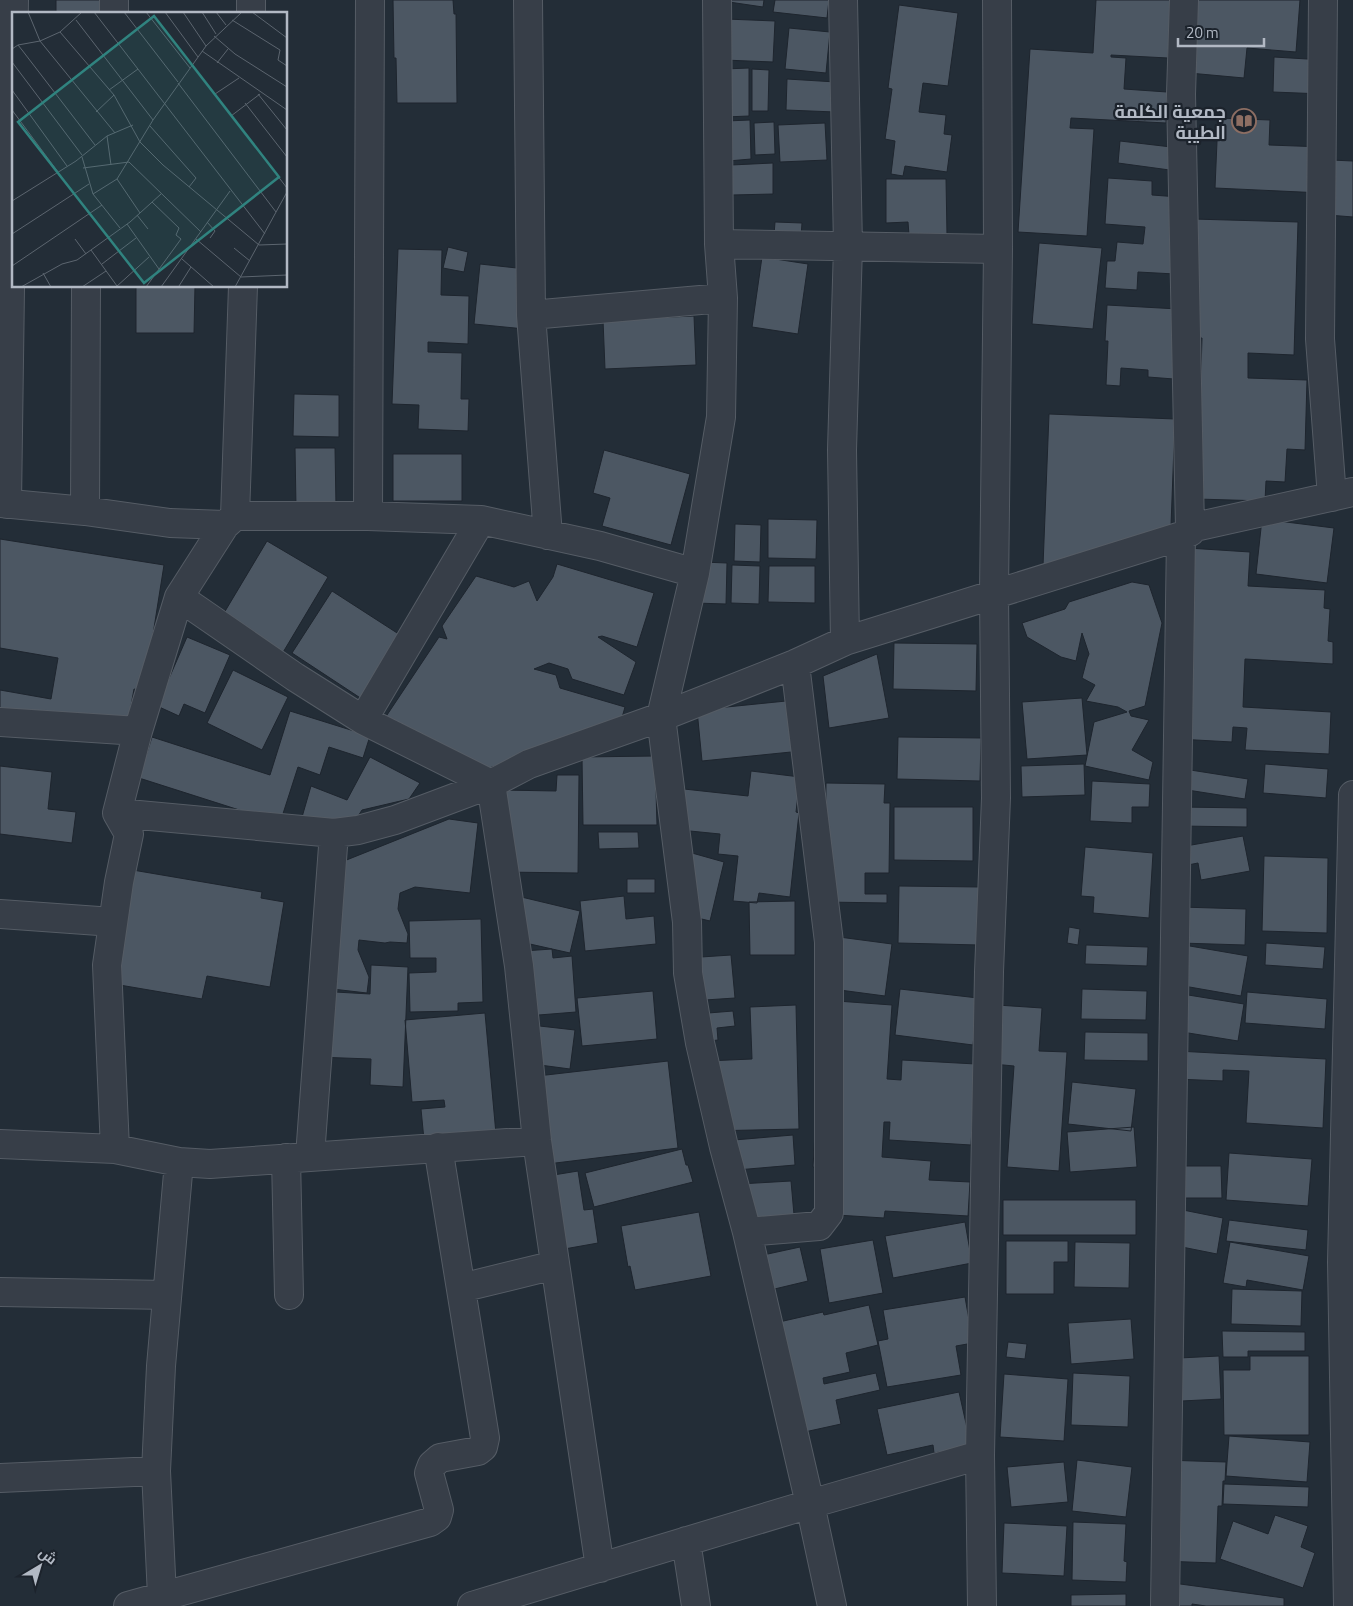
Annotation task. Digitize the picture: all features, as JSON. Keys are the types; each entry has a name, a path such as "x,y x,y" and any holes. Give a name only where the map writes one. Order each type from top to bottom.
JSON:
{"street":[{"path":"368,516 370,0"},
{"path":"528,0 530,315 548,535"},
{"path":"717,0 719,244 724,298 721,418 695,573 661,717 687,922 688,973 700,1043 719,1128 747,1232 832,1606"},
{"path":"843,0 848,246 842,450 845,641"},
{"path":"982,1606 980,1455 989,972 996,798 994,593 998,249 997,0"},
{"path":"1165,1606 1185,532 1182,94 1184,0"},
{"path":"117,813 334,833 358,830 395,820 490,784 529,764 661,717 795,664 845,641 1185,532 1343,495 1320,339 1323,0"},
{"path":"12,101 4,504 85,511 170,523 368,516 481,520 600,546 695,573"},
{"path":"719,244 998,249"},
{"path":"85,511 86,288"},
{"path":"116,1149 107,965 118,882 128,834 117,813 138,731 179,597 230,521 243,288"},
{"path":"530,315 724,298"},
{"path":"363,720 481,520"},
{"path":"179,597 295,677 363,720 490,784"},
{"path":"747,1232 819,1226 830,1213 829,942 795,664"},
{"path":"0,722 138,731"},
{"path":"490,784 519,966 537,1141 600,1568"},
{"path":"1348,1606 1342,1262 1350,992 1353,795"},
{"path":"289,1296 298,1157 334,833"},
{"path":"0,914 113,922"},
{"path":"0,1144 116,1149 179,1162 210,1164 537,1141"},
{"path":"128,1606 430,1522 438,1517 440,1510 429,1473 432,1465 440,1458 478,1451 483,1447 485,1438 438,1148"},
{"path":"162,1596 156,1471 161,1366 179,1162"},
{"path":"461,1288 555,1265"},
{"path":"0,1292 168,1295"},
{"path":"472,1606 535,1597 600,1568 980,1455"},
{"path":"0,1478 156,1471"},
{"path":"686,1541 696,1606"}],"building":[{"path":"56,0 112,0 111,12 56,12"},
{"path":"393,0 453,0 454,14 456,14 457,103 397,103"},
{"path":"729,0 764,0 763,7 729,2"},
{"path":"775,0 829,0 827,18 773,12"},
{"path":"1096,0 1171,0 1168,58 1111,55 1111,57 1126,58 1124,89 1167,92 1166,123 1071,118 1070,128 1094,129 1087,236 1018,232 1030,49 1093,53"},
{"path":"1194,0 1300,0 1296,52 1247,48 1244,78 1189,73"},
{"path":"899,5 958,13 948,86 923,83 919,112 946,115 944,134 952,135 947,172 905,166 903,176 891,174 895,141 885,139 892,89 888,88"},
{"path":"726,19 775,21 773,62 724,60"},
{"path":"789,28 830,32 826,73 785,69"},
{"path":"1274,57 1324,60 1323,94 1273,92"},
{"path":"749,68 749,116 725,117 724,69"},
{"path":"752,69 769,70 768,111 752,111"},
{"path":"787,79 836,82 835,112 786,110"},
{"path":"1218,118 1270,120 1269,145 1324,147 1322,193 1215,188"},
{"path":"750,120 751,159 728,161 726,121"},
{"path":"774,122 775,154 755,155 754,123"},
{"path":"825,123 827,160 780,162 778,125"},
{"path":"1120,141 1180,148 1177,171 1118,163"},
{"path":"1331,160 1353,161 1353,217 1328,215"},
{"path":"773,163 773,194 732,195 731,165"},
{"path":"1108,178 1152,181 1152,195 1179,197 1175,274 1138,272 1137,290 1105,288 1107,261 1115,261 1117,242 1143,244 1145,227 1105,224"},
{"path":"886,179 946,179 947,235 909,235 908,222 886,223"},
{"path":"1193,219 1298,222 1294,355 1248,353 1248,378 1307,380 1305,450 1287,449 1285,482 1266,481 1265,501 1197,499 1202,338 1189,338"},
{"path":"775,222 802,223 801,237 774,235"},
{"path":"1039,243 1102,248 1093,329 1032,324"},
{"path":"448,247 468,252 464,272 443,268"},
{"path":"398,249 442,250 441,295 469,296 468,344 428,342 428,352 462,353 461,399 469,399 468,431 418,429 419,405 392,404"},
{"path":"762,257 808,264 798,334 752,327"},
{"path":"480,264 526,269 525,329 474,324"},
{"path":"136,288 195,288 194,333 136,333"},
{"path":"1107,305 1178,309 1174,379 1148,377 1148,370 1121,368 1120,386 1106,385 1108,341 1105,341"},
{"path":"694,316 696,365 605,369 603,320"},
{"path":"294,394 339,395 339,437 293,436"},
{"path":"1049,414 1175,419 1171,526 1043,566"},
{"path":"295,448 335,448 336,506 296,507"},
{"path":"604,450 690,474 671,545 602,526 610,498 593,493"},
{"path":"393,454 462,454 462,501 393,501"},
{"path":"768,519 817,520 816,559 768,558"},
{"path":"1262,519 1334,528 1327,583 1256,574"},
{"path":"735,524 761,525 760,562 734,561"},
{"path":"0,539 164,565 144,691 134,689 128,722 0,723 0,690 51,699 58,658 0,648"},
{"path":"267,541 328,577 282,654 221,618"},
{"path":"1188,548 1250,552 1248,586 1325,590 1324,608 1330,609 1328,641 1333,642 1333,664 1245,659 1243,707 1331,712 1329,754 1245,750 1247,728 1233,727 1232,742 1178,739"},
{"path":"702,562 727,563 726,604 695,603"},
{"path":"557,564 654,593 637,647 602,636 598,637 636,662 624,695 572,679 568,669 549,663 534,669 556,675 560,688 625,707 621,721 481,771 385,718 439,637 447,639 442,626 476,576 514,587 529,581 537,601 553,577"},
{"path":"732,565 760,566 759,604 731,603"},
{"path":"769,566 815,566 815,603 768,602"},
{"path":"1132,582 1149,585 1162,623 1145,706 1129,711 1131,716 1149,720 1132,750 1153,762 1149,780 1085,766 1094,722 1127,712 1118,707 1086,701 1095,685 1082,678 1089,654 1082,633 1076,661 1061,657 1027,637 1022,623 1065,609 1069,602"},
{"path":"332,591 408,640 368,703 292,653"},
{"path":"187,637 230,655 205,713 184,704 179,716 157,706"},
{"path":"894,643 977,644 976,691 893,689"},
{"path":"877,654 889,718 829,728 823,676"},
{"path":"233,670 288,697 262,750 207,723"},
{"path":"1082,698 1087,755 1027,759 1022,702"},
{"path":"806,699 811,750 702,761 697,710"},
{"path":"290,711 370,736 363,758 329,747 320,775 298,767 280,823 139,778 152,737 270,775"},
{"path":"898,737 981,738 980,781 897,779"},
{"path":"655,756 657,825 583,825 582,757"},
{"path":"370,757 420,783 409,799 362,810 351,827 300,824 311,786 347,800"},
{"path":"1084,764 1085,795 1022,797 1021,766"},
{"path":"1265,764 1328,769 1326,798 1263,793"},
{"path":"0,766 52,772 48,809 76,812 72,843 0,834"},
{"path":"1184,769 1248,779 1245,799 1181,789"},
{"path":"751,771 800,777 796,812 799,813 790,897 759,893 757,903 733,901 738,856 718,854 720,834 680,830 684,789 748,796"},
{"path":"557,775 579,775 578,873 500,872 501,790 556,791"},
{"path":"1092,781 1150,784 1149,807 1132,807 1132,823 1090,821"},
{"path":"826,783 885,784 884,803 890,803 889,873 865,873 865,894 887,894 887,903 825,902"},
{"path":"894,807 973,807 973,861 894,860"},
{"path":"1181,807 1247,808 1247,827 1181,826"},
{"path":"449,819 478,823 470,893 415,887 400,893 398,909 408,934 407,943 359,940 358,950 369,977 367,993 315,987 329,867"},
{"path":"598,832 638,832 639,848 599,849"},
{"path":"1243,836 1250,871 1201,880 1198,863 1183,866 1180,847"},
{"path":"1085,847 1153,853 1149,918 1093,913 1094,897 1081,896"},
{"path":"692,853 724,862 710,921 677,913"},
{"path":"1264,856 1328,858 1327,933 1262,931"},
{"path":"115,867 262,892 261,898 284,902 270,987 207,976 202,999 96,981"},
{"path":"627,879 655,879 655,893 627,893"},
{"path":"899,886 980,887 979,945 898,943"},
{"path":"513,895 580,911 570,953 503,938"},
{"path":"624,896 626,919 654,916 656,944 585,951 580,901"},
{"path":"795,901 795,955 750,955 749,902"},
{"path":"1181,907 1246,909 1245,945 1180,943"},
{"path":"481,919 483,1002 458,1003 458,1011 410,1012 409,973 436,972 436,958 410,958 409,921"},
{"path":"1069,927 1080,929 1078,945 1067,943"},
{"path":"824,935 892,944 885,996 817,987"},
{"path":"1266,943 1325,947 1323,969 1265,965"},
{"path":"1086,945 1148,947 1147,966 1085,964"},
{"path":"1184,945 1248,956 1241,996 1178,985"},
{"path":"552,949 553,958 572,956 576,1012 514,1017 509,952"},
{"path":"731,955 735,998 690,1001 686,958"},
{"path":"371,965 408,967 403,1087 370,1085 371,1059 316,1057 318,991 370,994"},
{"path":"900,989 978,998 973,1045 895,1035"},
{"path":"1082,989 1147,991 1146,1020 1081,1019"},
{"path":"653,991 657,1039 582,1046 577,998"},
{"path":"1247,992 1327,999 1325,1029 1245,1023"},
{"path":"1182,994 1244,1004 1238,1041 1176,1031"},
{"path":"823,1000 892,1005 887,1079 901,1080 902,1060 976,1064 971,1145 889,1140 890,1122 884,1122 882,1157 931,1161 929,1180 970,1182 968,1216 885,1211 884,1218 821,1214 840,1168 813,1167"},
{"path":"796,1005 799,1129 708,1131 706,1061 752,1059 750,1007"},
{"path":"997,1005 1042,1008 1039,1051 1067,1052 1059,1171 1007,1167 1014,1066 993,1064"},
{"path":"733,1011 735,1026 717,1028 718,1040 699,1042 696,1014"},
{"path":"485,1013 496,1134 424,1140 421,1109 445,1107 444,1100 412,1102 405,1020"},
{"path":"522,1024 575,1030 570,1069 517,1062"},
{"path":"1085,1032 1148,1033 1148,1061 1084,1060"},
{"path":"1177,1051 1326,1059 1323,1128 1246,1123 1249,1071 1223,1070 1223,1081 1176,1079"},
{"path":"668,1061 678,1148 531,1166 520,1078"},
{"path":"1072,1082 1136,1089 1131,1131 1068,1124"},
{"path":"1134,1127 1137,1167 1070,1172 1067,1132"},
{"path":"793,1135 795,1165 725,1171 722,1141"},
{"path":"682,1149 693,1182 594,1207 585,1173"},
{"path":"1229,1153 1312,1159 1308,1206 1226,1200"},
{"path":"1164,1166 1221,1166 1222,1198 1164,1198"},
{"path":"578,1171 584,1210 593,1209 598,1243 542,1253 529,1179"},
{"path":"791,1181 795,1226 742,1230 739,1184"},
{"path":"1003,1200 1136,1200 1136,1235 1003,1235"},
{"path":"1168,1207 1223,1218 1217,1254 1162,1243"},
{"path":"699,1212 711,1276 635,1290 630,1266 628,1267 621,1226"},
{"path":"1229,1220 1308,1230 1306,1250 1226,1241"},
{"path":"965,1222 972,1263 893,1278 885,1236"},
{"path":"873,1240 883,1293 829,1303 820,1249"},
{"path":"1006,1241 1068,1241 1068,1262 1054,1262 1054,1294 1006,1294"},
{"path":"1075,1242 1130,1243 1129,1288 1074,1287"},
{"path":"1230,1242 1309,1256 1303,1290 1247,1280 1246,1287 1223,1283"},
{"path":"800,1247 808,1281 762,1292 754,1257"},
{"path":"1232,1289 1302,1291 1301,1326 1231,1324"},
{"path":"965,1297 973,1343 956,1346 961,1375 887,1387 878,1341 888,1339 883,1310"},
{"path":"869,1305 878,1345 846,1353 850,1372 823,1378 824,1384 876,1373 880,1390 836,1400 841,1424 791,1435 766,1325 823,1312 824,1315"},
{"path":"1131,1319 1134,1359 1071,1364 1068,1323"},
{"path":"1222,1331 1305,1332 1305,1351 1248,1351 1248,1357 1223,1357"},
{"path":"1008,1342 1027,1344 1025,1359 1006,1357"},
{"path":"1219,1356 1221,1399 1162,1402 1159,1359"},
{"path":"1250,1356 1309,1356 1309,1435 1224,1435 1223,1370 1250,1370"},
{"path":"1073,1373 1130,1376 1128,1427 1071,1425"},
{"path":"1004,1374 1068,1379 1064,1441 1000,1437"},
{"path":"959,1392 971,1446 934,1453 933,1445 887,1455 877,1409"},
{"path":"1229,1436 1310,1442 1307,1482 1226,1476"},
{"path":"1077,1460 1132,1467 1126,1517 1072,1511"},
{"path":"1163,1460 1226,1462 1222,1506 1218,1506 1216,1563 1161,1561"},
{"path":"1064,1462 1068,1502 1011,1507 1007,1467"},
{"path":"1224,1484 1309,1487 1308,1507 1223,1504"},
{"path":"1275,1515 1308,1526 1301,1547 1315,1553 1303,1588 1220,1559 1233,1521 1268,1534"},
{"path":"1073,1522 1126,1524 1124,1561 1127,1562 1126,1582 1072,1580"},
{"path":"1004,1523 1067,1526 1064,1576 1002,1573"},
{"path":"1158,1581 1284,1598 1284,1606 1206,1606 1192,1604 1192,1606 1155,1606"},
{"path":"1126,1594 1126,1606 1071,1606 1071,1595"}],"place":[{"name":"جمعية الكلمة الطيبة","path":"1244,121"}]}
